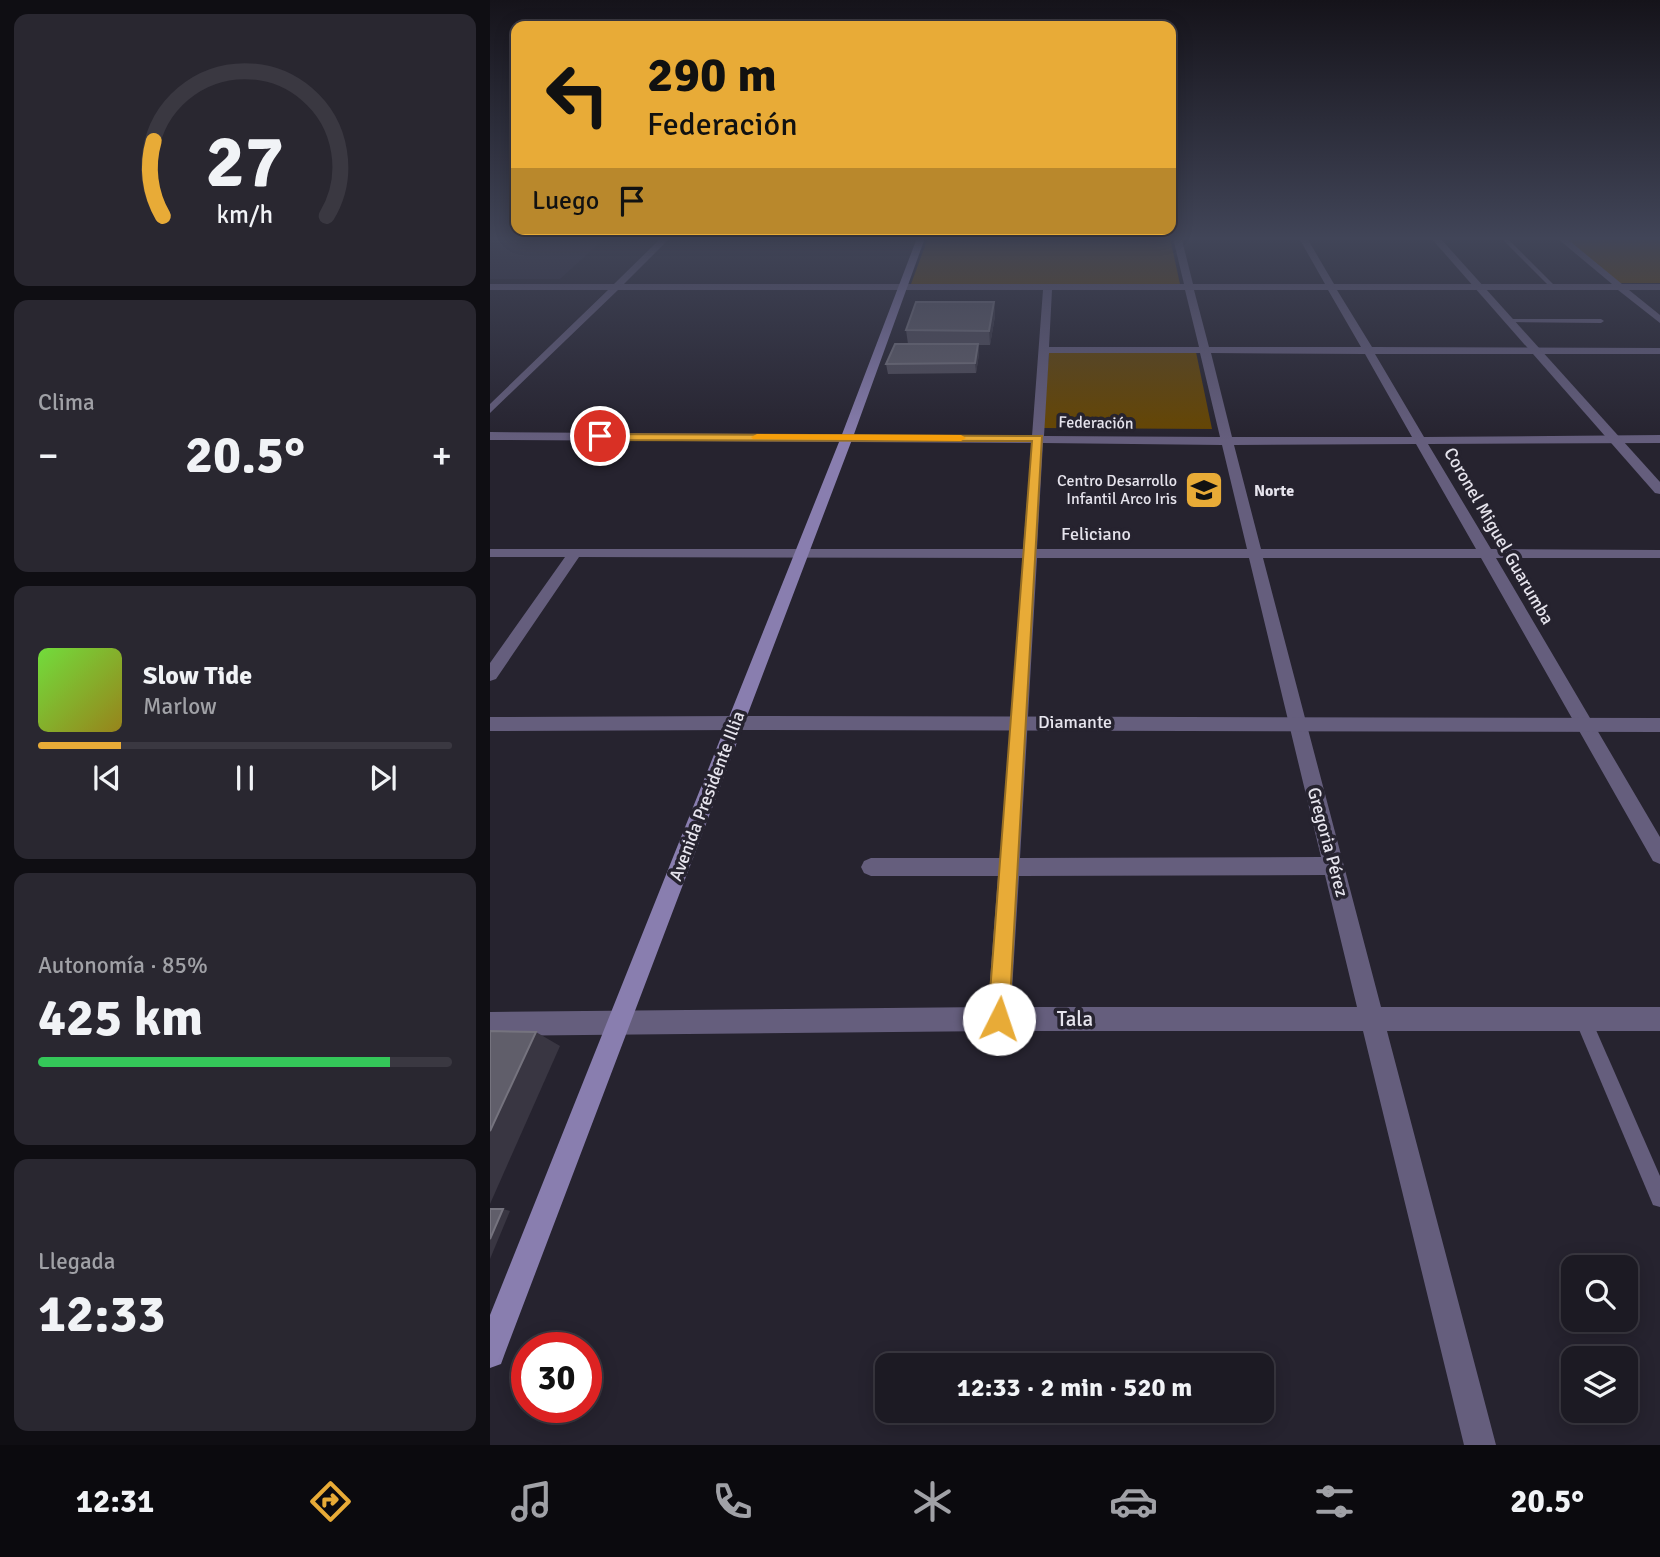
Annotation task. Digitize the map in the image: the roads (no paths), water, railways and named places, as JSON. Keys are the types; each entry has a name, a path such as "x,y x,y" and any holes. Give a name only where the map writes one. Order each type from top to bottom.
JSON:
{"main road":[{"name":"Avenida Presidente Illia","path":"490,1353 802,554 894,305"}],"street":[{"path":"490,410 598,305"},
{"path":"999,1019 1047,305"},
{"name":"Gregoria Pérez","path":"1195,305 1297,723 1480,1445"},
{"name":"Coronel Miguel Guarumba","path":"1342,305 1660,855"},
{"path":"1495,305 1660,490"},
{"path":"1642,305 1660,320"},
{"path":"1044,350 1660,351"},
{"name":"Federación","path":"490,436 1229,441 1660,439"},
{"path":"490,675 575,552"},
{"name":"Feliciano","path":"490,553 1660,554"},
{"name":"Diamante","path":"490,724 1019,722 1660,725"},
{"path":"871,867 1335,866"},
{"name":"Tala","path":"490,1024 999,1019 1660,1019"}],"lane":[{"path":"1509,321 1601,321"},
{"path":"1583,1020 1660,1198"}],"place":[{"name":"Centro Desarrollo Infantil Arco Iris","path":"1204,490"}],"district":[{"name":"Norte","path":"1274,491"}]}
